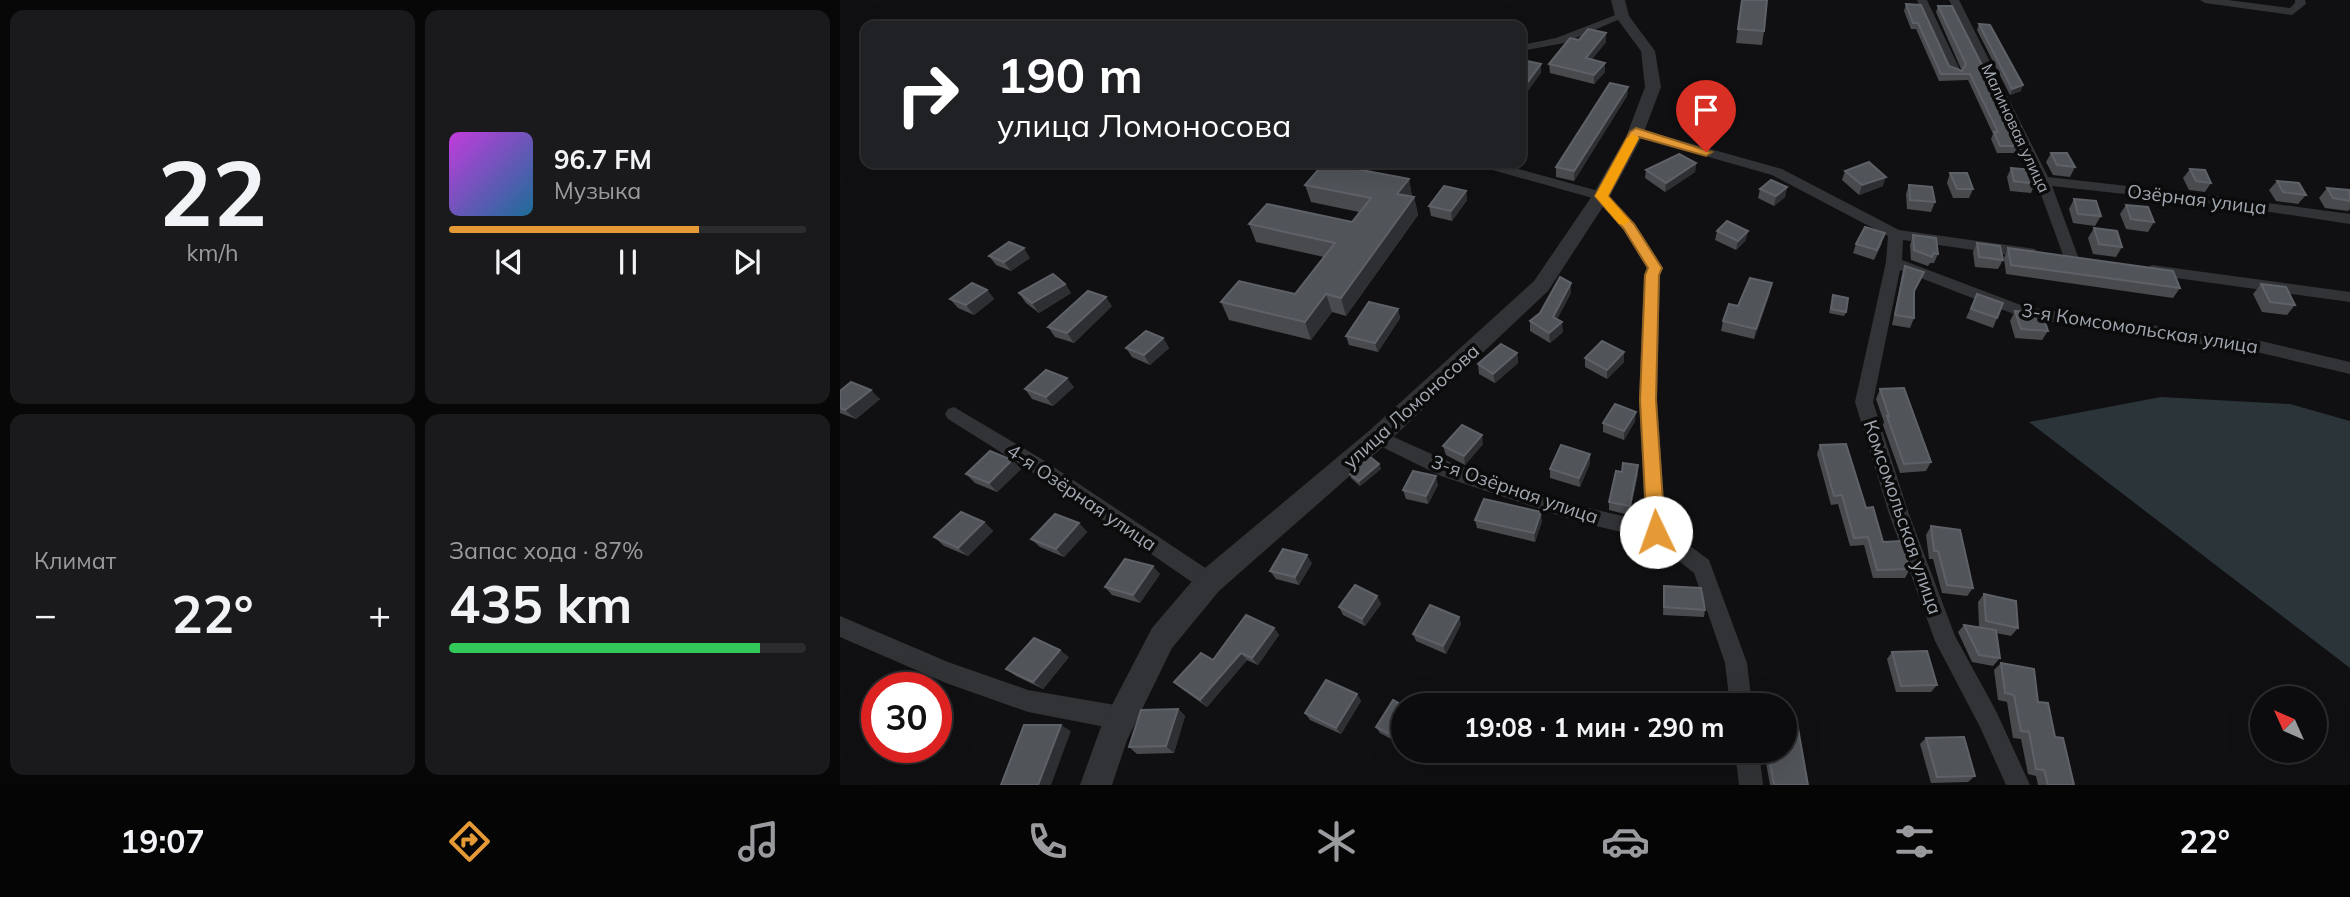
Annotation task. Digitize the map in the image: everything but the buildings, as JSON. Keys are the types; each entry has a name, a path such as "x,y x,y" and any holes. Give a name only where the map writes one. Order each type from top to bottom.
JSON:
{"street":[{"path":"1922,0 1955,72"},
{"name":"Малиновая улица","path":"1896,234 2064,258 2043,181 1954,0"},
{"path":"2206,0 2292,12 2301,4 2300,0"},
{"path":"1528,51 1576,36 1620,8"},
{"name":"улица Ломоносова","path":"1096,785 1121,718 1162,638 1209,582 1378,437 1541,286 1601,196 1636,132 1653,87 1648,51 1620,8"},
{"path":"1636,132 1777,173 1896,234"},
{"path":"1501,168 1601,196 1629,227 1655,268 1652,275 1648,400 1656,532 1702,567 1736,663 1740,693"},
{"name":"Озёрная улица","path":"2043,181 2224,201 2350,219"},
{"name":"Комсомольская улица","path":"1896,234 1894,262 1864,402 1899,514 1945,641 1989,719 2018,785"},
{"name":"3-я Комсомольская улица","path":"1894,262 2024,312 2261,347 2350,368"},
{"path":"2139,268 2350,297"},
{"name":"4-я Озёрная улица","path":"954,414 1209,582"},
{"name":"3-я Озёрная улица","path":"1378,437 1448,470 1579,514 1656,532"},
{"path":"840,626 946,672 1028,701 1121,718"},
{"path":"1748,763 1751,785"}],"shaded area":[{"path":"2161,397 2290,404 2350,421 2350,668 2029,422"}],"slow traffic":[{"path":"1624,221 1601,196 1633,138"}],"route":[{"path":"1656,532 1648,400 1652,275 1655,268 1629,227 1601,196 1636,132 1706,152"}]}
